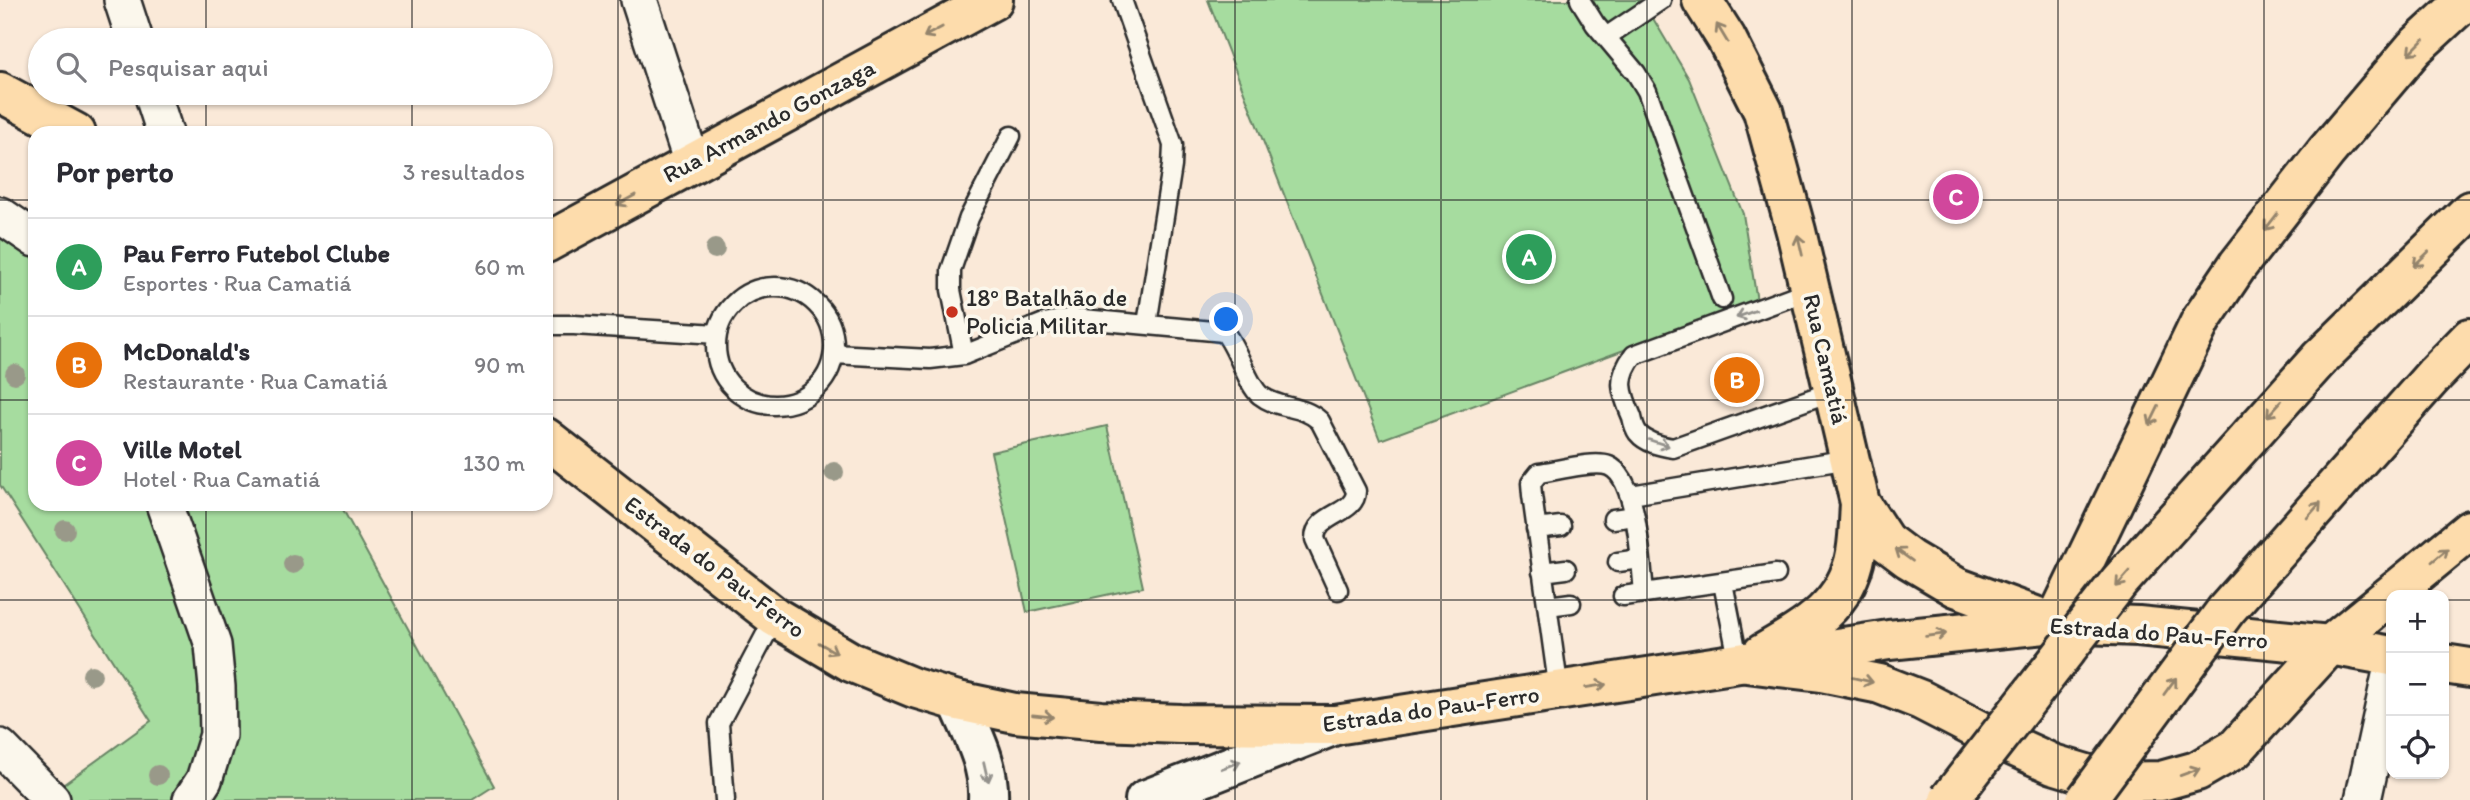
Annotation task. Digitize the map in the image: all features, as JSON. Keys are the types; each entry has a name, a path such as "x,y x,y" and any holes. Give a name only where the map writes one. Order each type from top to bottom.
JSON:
{"main road":[{"name":"Rua Armando Gonzaga","path":"553,242 692,163 993,0"},
{"name":"Rua Camatiá","path":"1702,0 1726,38 1763,111 1796,231 1860,503 1885,541 1909,559 1956,587 2055,623"},
{"path":"2055,623 2200,320 2238,265 2326,152 2414,48 2466,0"},
{"path":"0,92 63,126"},
{"path":"1949,800 2119,582 2320,358 2470,211"},
{"path":"2086,800 2226,610 2470,338"},
{"name":"Estrada do Pau-Ferro","path":"553,440 775,617 851,662 914,688 1015,713 1101,721 1335,725 1889,640 2055,623 2138,626 2330,645 2386,655"},
{"path":"1743,663 1809,625 1832,607 1849,578 1856,554 1860,503"},
{"path":"1743,663 1821,672 1880,684 2053,764 2113,782 2161,781 2197,771 2235,749 2330,645 2470,530"},
{"path":"2449,665 2470,668"}],"street":[{"path":"122,0 131,28"},
{"path":"639,0 692,163"},
{"path":"156,105 162,126"},
{"path":"0,215 28,234"},
{"path":"166,511 213,645 217,687 218,735 204,780 191,800"},
{"path":"2363,800 2386,694"},
{"path":"958,701 984,759 989,784 988,800"},
{"path":"1146,800 1185,792 1335,725"},
{"path":"2,753 52,800"}],"lane":[{"path":"1122,0 1173,145 1147,324"},
{"path":"1580,0 1595,24 1636,73 1647,91 1721,299"},
{"path":"1606,37 1661,0"},
{"path":"964,355 951,290 951,270 969,218 1011,136"},
{"path":"785,287 806,295 823,311 832,331 834,354 826,376 810,393 789,403 765,404 743,396 726,379 716,358 716,334 725,313 741,297 762,288 785,287"},
{"path":"1810,290 1634,355 1625,366 1622,395 1638,434 1655,445 1673,448 1833,391"},
{"path":"834,354 930,359 964,355 1044,323 1072,318 1224,332 1232,341 1258,393 1278,404 1311,413 1320,421 1356,491 1356,497 1351,503 1318,525 1315,533 1315,539 1338,590"},
{"path":"553,326 716,334"},
{"path":"1631,495 1849,459"},
{"path":"1559,692 1531,483 1539,473 1596,465 1609,466 1617,472 1631,495 1644,593"},
{"path":"1613,519 1635,516"},
{"path":"1536,529 1561,526"},
{"path":"1618,562 1640,559"},
{"path":"1542,572 1566,569"},
{"path":"1623,596 1776,574"},
{"path":"1723,583 1743,663"},
{"path":"1548,606 1571,603"},
{"path":"725,800 719,723 775,617"}],"green space":[{"path":"1208,0 1639,0 1648,10 1689,79 1743,214 1757,301 1380,440"},
{"path":"0,216 28,229 28,511 344,511 494,786 472,800 42,800 151,721 0,485"},
{"path":"1107,426 1143,587 1027,612 991,452"}],"place":[{"name":"Ville Motel","path":"1956,197"},
{"name":"Pau Ferro Futebol Clube","path":"1529,257"},
{"name":"18º Batalhão de Policia Militar","path":"952,312"},
{"name":"McDonald's","path":"1737,380"}]}
